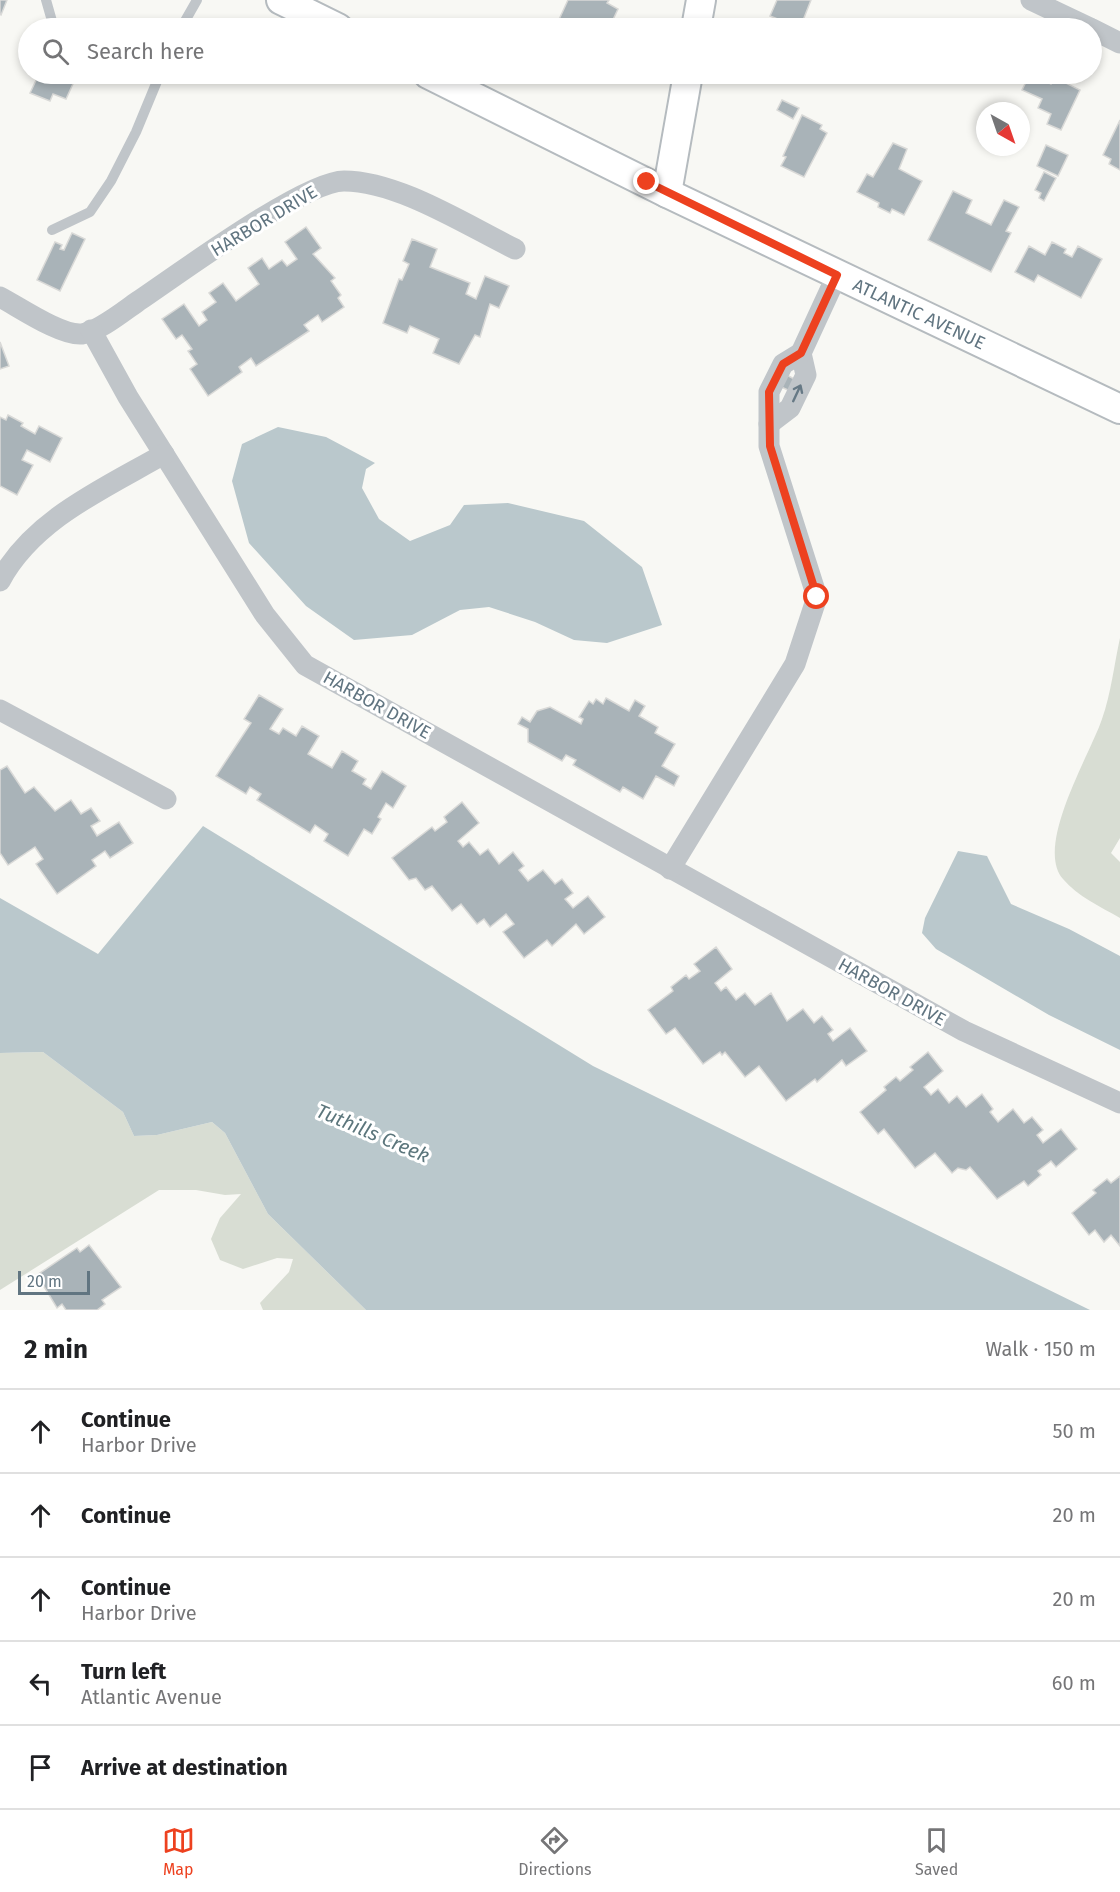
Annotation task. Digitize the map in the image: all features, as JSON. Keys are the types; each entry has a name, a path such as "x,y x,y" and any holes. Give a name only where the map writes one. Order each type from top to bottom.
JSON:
{"main road":[{"path":"281,0 318,18"},
{"path":"698,18 701,0"},
{"name":"ATLANTIC AVENUE","path":"449,84 667,193 1120,409"},
{"path":"667,193 686,84"}],"street":[{"path":"1031,0 1068,18"},
{"path":"1102,34 1120,43"},
{"name":"HARBOR DRIVE","path":"0,297 58,328 82,334 106,324 225,243 309,191 342,181 388,187 515,249"},
{"path":"670,868 795,664 817,597 770,446 769,392 783,364 801,353 837,275"},
{"name":"HARBOR DRIVE","path":"91,330 164,454 265,615 305,665 964,1031 1120,1103"},
{"path":"0,581 9,564 55,518 164,454"},
{"path":"0,710 166,799"}],"lane":[{"path":"46,0 51,18"},
{"path":"187,18 197,0"},
{"path":"52,230 90,212 111,181 136,132 156,84"}],"shaded area":[{"path":"1120,638 1120,838 1111,853 1120,862 1120,918 1082,896 1063,879 1056,864 1055,845 1059,823 1067,800 1105,709"},
{"path":"43,1052 123,1112 134,1136 157,1135 212,1122 225,1133 268,1214 366,1310 263,1310 260,1303 289,1272 293,1259 277,1258 243,1269 220,1260 211,1239 220,1218 241,1194 225,1195 196,1190 159,1190 0,1290 0,1053"}],"water":[{"path":"278,427 326,437 375,463 366,469 362,488 379,519 410,541 450,525 464,505 508,503 584,521 642,567 662,625 607,643 574,640 535,622 489,607 460,610 412,635 354,640 306,606 249,543 232,481 242,444"},
{"name":"Tuthills Creek","path":"203,826 593,1066 1090,1310 366,1310 268,1214 225,1133 212,1122 157,1135 134,1136 123,1112 43,1052 0,1053 0,898 98,954"},
{"path":"958,851 987,856 1011,904 1069,929 1120,956 1120,1050 1049,1015 936,949 922,933 925,918"}],"building":[{"path":"0,0 7,0 1,15 0,14"},
{"path":"568,0 609,0 607,3 618,9 614,18 560,18"},
{"path":"777,0 811,0 804,18 770,16"},
{"path":"34,84 73,84 66,99 53,94 50,101 30,93"},
{"path":"1025,84 1068,84 1080,90 1061,130 1047,124 1051,114 1038,108 1042,99 1022,90"},
{"path":"782,100 799,108 793,119 777,110"},
{"path":"802,115 822,125 820,129 827,133 804,177 781,166 786,157 783,156"},
{"path":"1120,120 1120,170 1109,164 1111,159 1103,155"},
{"path":"893,143 907,149 899,169 922,181 904,215 892,209 890,213 878,207 879,203 857,192 867,174 873,177"},
{"path":"1046,145 1068,155 1058,176 1037,166"},
{"path":"1044,172 1056,178 1044,201 1039,198 1041,193 1035,190"},
{"path":"953,191 972,200 966,213 991,225 1004,200 1019,207 1006,231 1011,233 991,272 928,240"},
{"path":"306,227 321,248 313,254 335,278 331,281 341,295 338,298 344,307 322,322 318,315 304,325 309,331 256,366 251,358 239,367 242,372 208,396 190,369 197,364 188,351 192,349 182,335 176,339 162,319 184,304 199,326 207,320 202,312 216,302 209,293 223,283 236,301 259,284 248,268 262,258 269,269 282,260 287,266 297,259 285,242"},
{"path":"72,233 85,239 60,291 37,280 55,242 62,245 60,249 64,250"},
{"path":"412,239 437,249 430,267 470,283 466,294 476,299 485,276 509,286 499,308 490,304 480,337 475,335 459,364 433,353 439,339 410,326 407,333 383,323 399,279 402,280 409,264 403,261"},
{"path":"1052,242 1066,249 1064,253 1072,257 1078,246 1102,259 1081,298 1038,275 1034,282 1015,272 1029,246 1045,255"},
{"path":"0,342 9,366 0,369"},
{"path":"785,374 796,380 790,391 779,386"},
{"path":"8,415 23,423 21,426 35,434 39,426 62,438 50,462 27,450 22,460 33,465 17,495 0,486 0,417 6,420"},
{"path":"259,695 283,709 270,729 279,734 283,728 296,736 302,726 319,736 308,754 332,768 342,751 358,761 352,771 366,779 363,784 371,789 382,771 406,786 393,808 386,803 378,817 381,819 372,834 364,829 348,856 324,841 328,834 315,825 310,833 257,800 261,794 250,787 246,794 216,776 251,723 244,719"},
{"path":"606,698 629,711 635,700 645,706 639,716 658,727 655,733 675,744 662,766 679,776 674,786 656,776 643,799 623,787 620,792 573,765 576,760 566,755 562,761 528,742 528,729 518,724 522,717 530,722 537,711 550,707 581,724 583,719 579,717 589,701 593,704 596,699 603,704"},
{"path":"7,766 25,793 34,787 55,811 71,800 81,814 91,808 100,821 91,826 97,836 119,822 133,843 110,858 105,851 92,860 96,866 57,894 36,864 43,859 35,847 8,865 0,853 0,770"},
{"path":"462,802 479,823 458,841 463,847 469,842 480,855 488,849 499,864 513,852 524,866 519,870 528,881 543,870 555,884 562,879 573,893 565,899 573,908 588,896 605,917 584,934 576,924 552,946 547,940 524,958 503,932 514,924 506,914 490,927 484,919 477,924 461,904 452,911 432,886 425,890 416,878 409,880 392,858 432,827 435,831 447,822 444,817"},
{"path":"716,947 732,969 715,983 721,991 726,987 736,1000 745,993 755,1005 771,993 787,1021 803,1009 814,1023 822,1016 833,1030 828,1034 833,1041 850,1028 867,1051 846,1066 842,1060 817,1082 815,1079 786,1101 759,1066 745,1077 725,1052 722,1055 720,1052 703,1064 675,1028 666,1034 648,1010 673,991 671,987 686,975 689,979 700,971 694,964"},
{"path":"928,1052 943,1071 924,1087 931,1095 938,1089 949,1103 957,1096 966,1107 982,1094 993,1109 990,1112 998,1122 1013,1109 1024,1123 1032,1117 1043,1130 1037,1135 1043,1143 1061,1129 1077,1149 1056,1167 1051,1161 1038,1171 1041,1175 1028,1186 1024,1181 997,1199 970,1167 966,1170 958,1168 952,1173 935,1153 915,1168 884,1129 878,1134 860,1112 886,1090 884,1087 896,1077 900,1081 913,1070 910,1067"},
{"path":"1120,1176 1120,1246 1111,1235 1104,1242 1095,1230 1089,1235 1072,1213 1096,1193 1093,1190 1107,1179 1111,1183"},
{"path":"89,1245 121,1287 102,1300 105,1304 97,1310 66,1310 62,1304 57,1308 37,1275 77,1248 80,1252"}],"route":[{"path":"647,182 837,275 801,353 783,364 769,392 770,446 817,597"}]}
